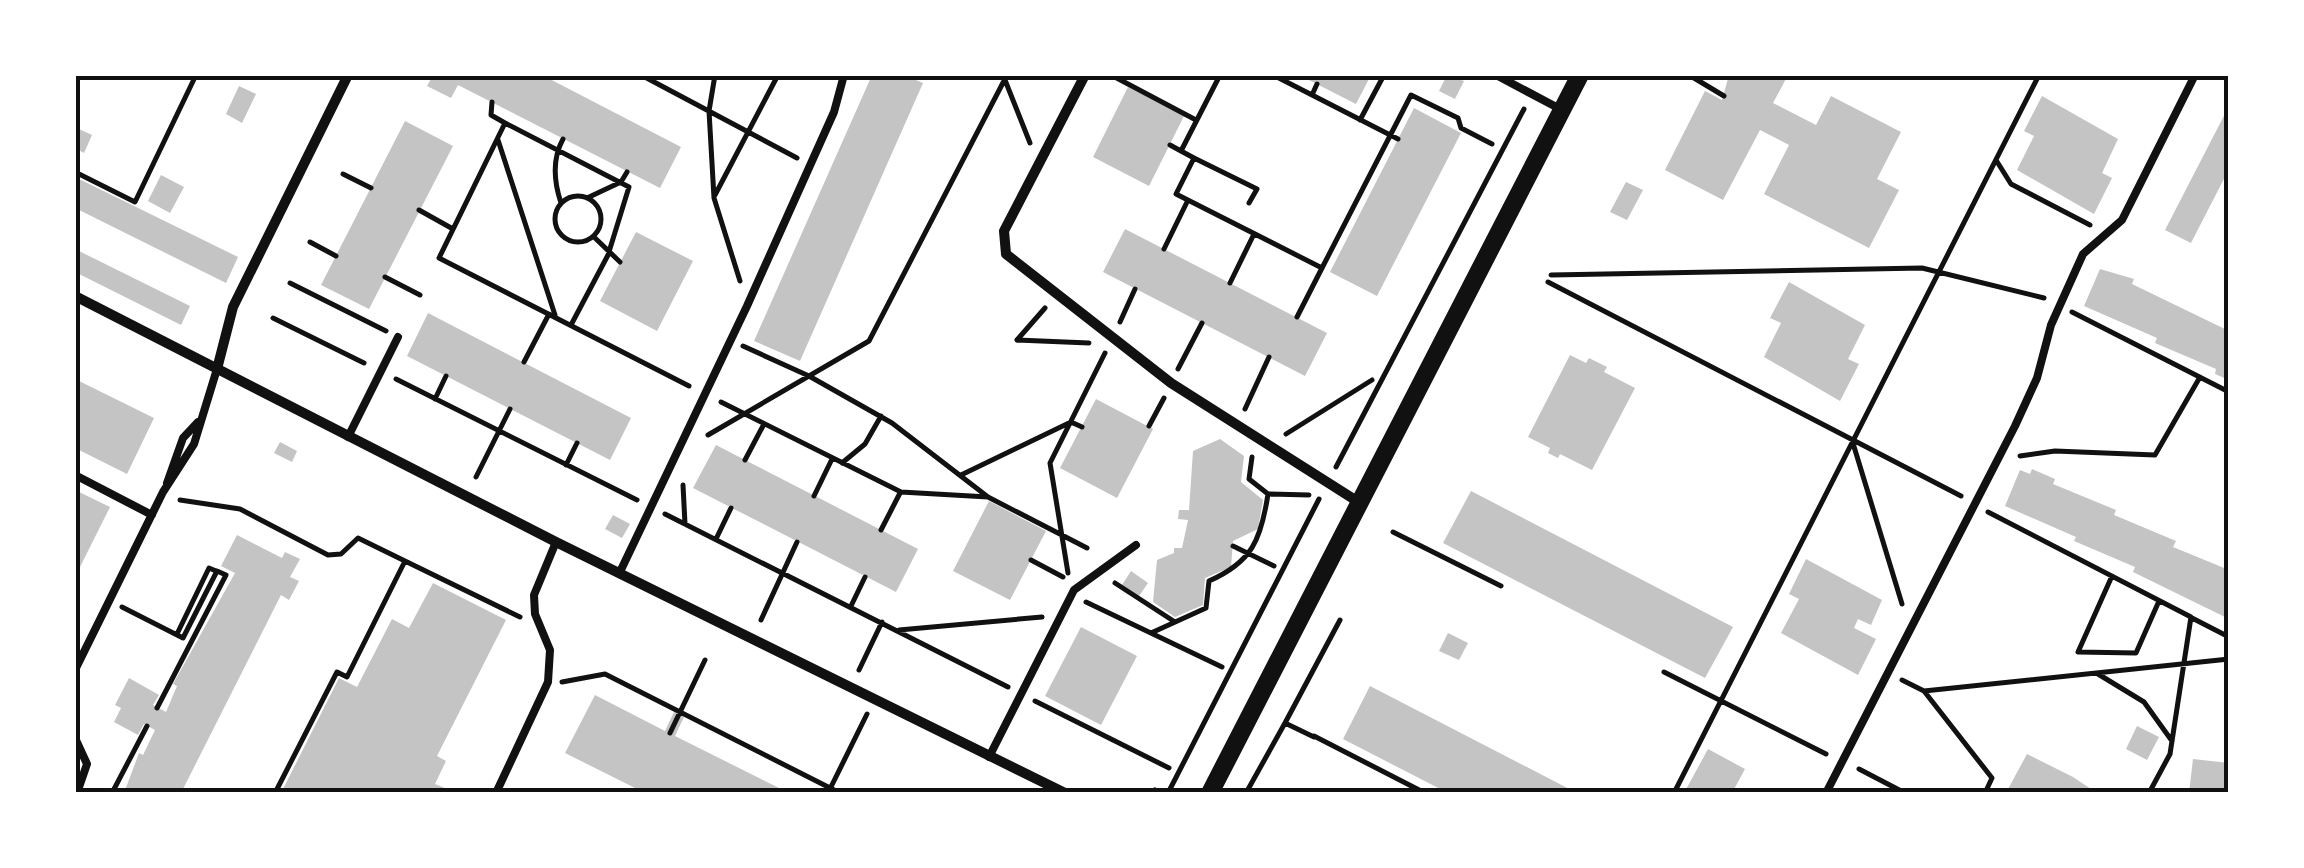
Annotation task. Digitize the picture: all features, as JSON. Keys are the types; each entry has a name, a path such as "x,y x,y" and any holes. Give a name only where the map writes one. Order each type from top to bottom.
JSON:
{"street":[{"path":"216,370 233,307 348,75"},
{"path":"1085,75 1004,231 1003,250 1172,383 1326,485 1360,503"},
{"path":"1210,793 1580,75"},
{"path":"75,296 619,574 1065,793"}],"lane":[{"path":"619,574 748,306 834,112 844,75"},
{"path":"1496,75 1562,110"},
{"path":"1826,793 2032,391 2051,325 2083,254 2122,220 2195,75"},
{"path":"348,436 398,337"},
{"path":"75,670 166,486 171,461 198,422 216,370"},
{"path":"75,475 152,515"},
{"path":"496,793 548,682 550,650 534,614 535,583 556,542"},
{"path":"990,757 1074,590 1136,545"},
{"path":"75,738 87,764 77,793"}],"path":[{"path":"75,172 134,202 196,75"},
{"path":"641,75 803,162"},
{"path":"714,75 709,110 714,198 744,294"},
{"path":"714,198 778,75"},
{"path":"997,75 1006,77"},
{"path":"1111,75 1196,120"},
{"path":"1181,151 1220,75"},
{"path":"1273,75 1398,139"},
{"path":"1360,120 1384,75"},
{"path":"1688,75 1724,96"},
{"path":"1674,793 2039,75"},
{"path":"1006,77 1036,156"},
{"path":"707,436 741,412 869,341 1006,77"},
{"path":"1312,95 1318,84"},
{"path":"1297,317 1411,94 1458,118 1461,128 1492,144"},
{"path":"1167,793 1531,94"},
{"path":"492,102 491,115 629,187 608,255 571,326"},
{"path":"505,123 439,258 699,391"},
{"path":"497,138 552,316 524,362"},
{"path":"561,204 555,183 563,139"},
{"path":"1170,145 1256,189 1249,203"},
{"path":"1194,158 1176,194 1322,268"},
{"path":"1996,159 2012,184 2090,225"},
{"path":"594,237 579,243 558,232 555,217 561,204 574,196 588,198 621,182 626,172"},
{"path":"343,174 371,188"},
{"path":"588,198 601,214 594,237"},
{"path":"1164,249 1188,200"},
{"path":"1355,204 1364,208"},
{"path":"419,210 453,228"},
{"path":"1230,283 1254,234"},
{"path":"594,237 608,255 620,262"},
{"path":"310,242 336,256"},
{"path":"2042,297 1922,268 1549,278 2229,637"},
{"path":"385,276 420,295"},
{"path":"290,283 398,337"},
{"path":"1119,324 1136,288"},
{"path":"1030,560 1070,581 1050,463 1107,345 1018,340 1051,301"},
{"path":"2080,316 2229,392"},
{"path":"273,318 372,367"},
{"path":"1178,369 1202,322"},
{"path":"740,345 810,376 882,415 988,497 1088,548"},
{"path":"1242,414 1269,357"},
{"path":"389,375 643,503"},
{"path":"435,399 446,376"},
{"path":"2026,458 2055,452 2155,455 2200,377"},
{"path":"1279,438 1372,380"},
{"path":"1149,426 1167,391"},
{"path":"714,398 900,492 988,497"},
{"path":"476,477 510,409"},
{"path":"842,463 865,444 882,415"},
{"path":"960,475 1071,422 1082,427"},
{"path":"745,460 764,424"},
{"path":"1852,440 1902,604"},
{"path":"566,465 578,443"},
{"path":"1252,451 1249,479 1268,494 1310,495"},
{"path":"814,496 832,459"},
{"path":"684,482 685,524"},
{"path":"881,530 900,492"},
{"path":"1151,632 1206,608 1208,581 1236,569 1262,534 1268,494"},
{"path":"180,500 240,508 328,555 341,554 358,538 540,627"},
{"path":"716,539 731,508"},
{"path":"658,510 1014,690"},
{"path":"1392,532 1501,586"},
{"path":"761,620 798,542"},
{"path":"1233,546 1274,566"},
{"path":"275,793 337,672 347,677 405,561"},
{"path":"110,601 176,634 210,568 226,575 157,708"},
{"path":"2112,576 2078,652 2136,653 2160,601"},
{"path":"851,606 866,577"},
{"path":"1115,583 1175,622"},
{"path":"1078,599 1222,667"},
{"path":"898,630 1050,616"},
{"path":"2149,793 2170,754 2191,617"},
{"path":"1246,793 1340,620"},
{"path":"859,670 882,622"},
{"path":"1924,691 2229,659"},
{"path":"670,733 705,660"},
{"path":"1664,672 1905,793"},
{"path":"1888,673 1924,691 1992,778 1985,793"},
{"path":"2097,673 2144,702 2172,741"},
{"path":"548,682 605,674 840,793"},
{"path":"1028,697 1169,768"},
{"path":"830,790 868,712"},
{"path":"1285,723 1425,793"},
{"path":"112,793 147,726"},
{"path":"1407,793 1410,786"}],"building":[{"path":"433,75 542,75 681,147 660,188 458,85 451,98 427,86"},
{"path":"872,75 904,75 923,83 800,361 754,341"},
{"path":"1299,75 1371,75 1356,104"},
{"path":"1447,75 1464,81 1455,99 1439,91"},
{"path":"1729,75 1788,75 1773,103 1816,125 1831,96 1901,132 1877,179 1899,190 1869,248 1764,194 1789,145 1760,130 1723,200 1665,170 1705,91 1722,100"},
{"path":"239,86 256,94 242,123 226,114"},
{"path":"1128,87 1184,116 1149,186 1093,157"},
{"path":"2042,96 2118,139 2102,173 2112,178 2094,214 2017,170 2034,136 2024,131"},
{"path":"2229,106 2229,169 2191,243 2165,230"},
{"path":"1414,108 1461,133 1377,296 1330,272"},
{"path":"405,121 453,146 369,309 321,285"},
{"path":"79,129 92,135 84,153 75,148"},
{"path":"161,175 184,187 170,213 148,201"},
{"path":"75,177 238,257 226,283 75,208"},
{"path":"1626,182 1643,190 1627,220 1610,212"},
{"path":"1125,229 1327,333 1305,376 1103,272"},
{"path":"636,232 693,261 657,331 600,301"},
{"path":"75,249 190,306 181,325 75,272"},
{"path":"2100,269 2134,279 2132,284 2229,331 2229,380 2215,374 2216,369 2155,343 2157,338 2084,306"},
{"path":"1789,282 1865,325 1848,359 1859,364 1840,401 1764,357 1781,323 1770,318"},
{"path":"428,313 631,418 610,460 407,356"},
{"path":"1570,355 1586,363 1589,358 1607,367 1604,372 1635,388 1592,470 1560,454 1558,458 1548,453 1550,448 1528,437"},
{"path":"75,379 154,418 127,474 75,448"},
{"path":"1096,399 1153,429 1117,498 1060,468"},
{"path":"1220,439 1244,456 1241,482 1263,500 1258,529 1233,541 1231,567 1205,578 1203,605 1175,617 1153,602 1157,560 1174,553 1174,548 1182,548 1188,520 1178,519 1179,510 1189,510 1193,451"},
{"path":"280,442 297,451 292,462 274,453"},
{"path":"716,445 918,549 896,592 693,488"},
{"path":"2032,469 2055,479 2053,484 2116,510 2114,515 2176,541 2173,547 2229,570 2229,619 2133,572 2135,567 2074,541 2076,537 2005,506 2020,470 2030,474"},
{"path":"75,490 110,507 75,577"},
{"path":"1471,491 1733,627 1705,678 1443,543"},
{"path":"989,501 1046,531 1010,600 953,571"},
{"path":"613,515 630,524 622,538 605,529"},
{"path":"237,535 282,558 285,552 300,559 290,577 299,581 289,600 281,595 181,793 124,793 139,753 143,755 155,730 144,724 138,735 114,722 121,708 115,705 129,678 159,695 153,705 166,712 177,686 173,684 235,573 221,566"},
{"path":"1806,559 1882,600 1871,625 1858,619 1854,628 1876,639 1858,675 1781,633 1799,599 1789,594"},
{"path":"1131,571 1148,583 1139,596 1122,585"},
{"path":"433,583 506,620 437,756 446,761 435,784 445,788 442,793 281,793 339,678 357,687 392,619 409,628"},
{"path":"1081,627 1137,656 1101,725 1045,696"},
{"path":"1448,633 1468,643 1459,660 1439,651"},
{"path":"1370,686 1577,793 1448,793 1343,739"},
{"path":"595,695 665,731 674,712 684,717 675,736 789,793 645,793 565,753"},
{"path":"2137,726 2159,737 2147,760 2126,749"},
{"path":"1708,749 1745,769 1732,793 1684,793"},
{"path":"2027,754 2097,793 2016,793 2008,789"},
{"path":"2193,759 2229,763 2229,793 2189,793"}]}
